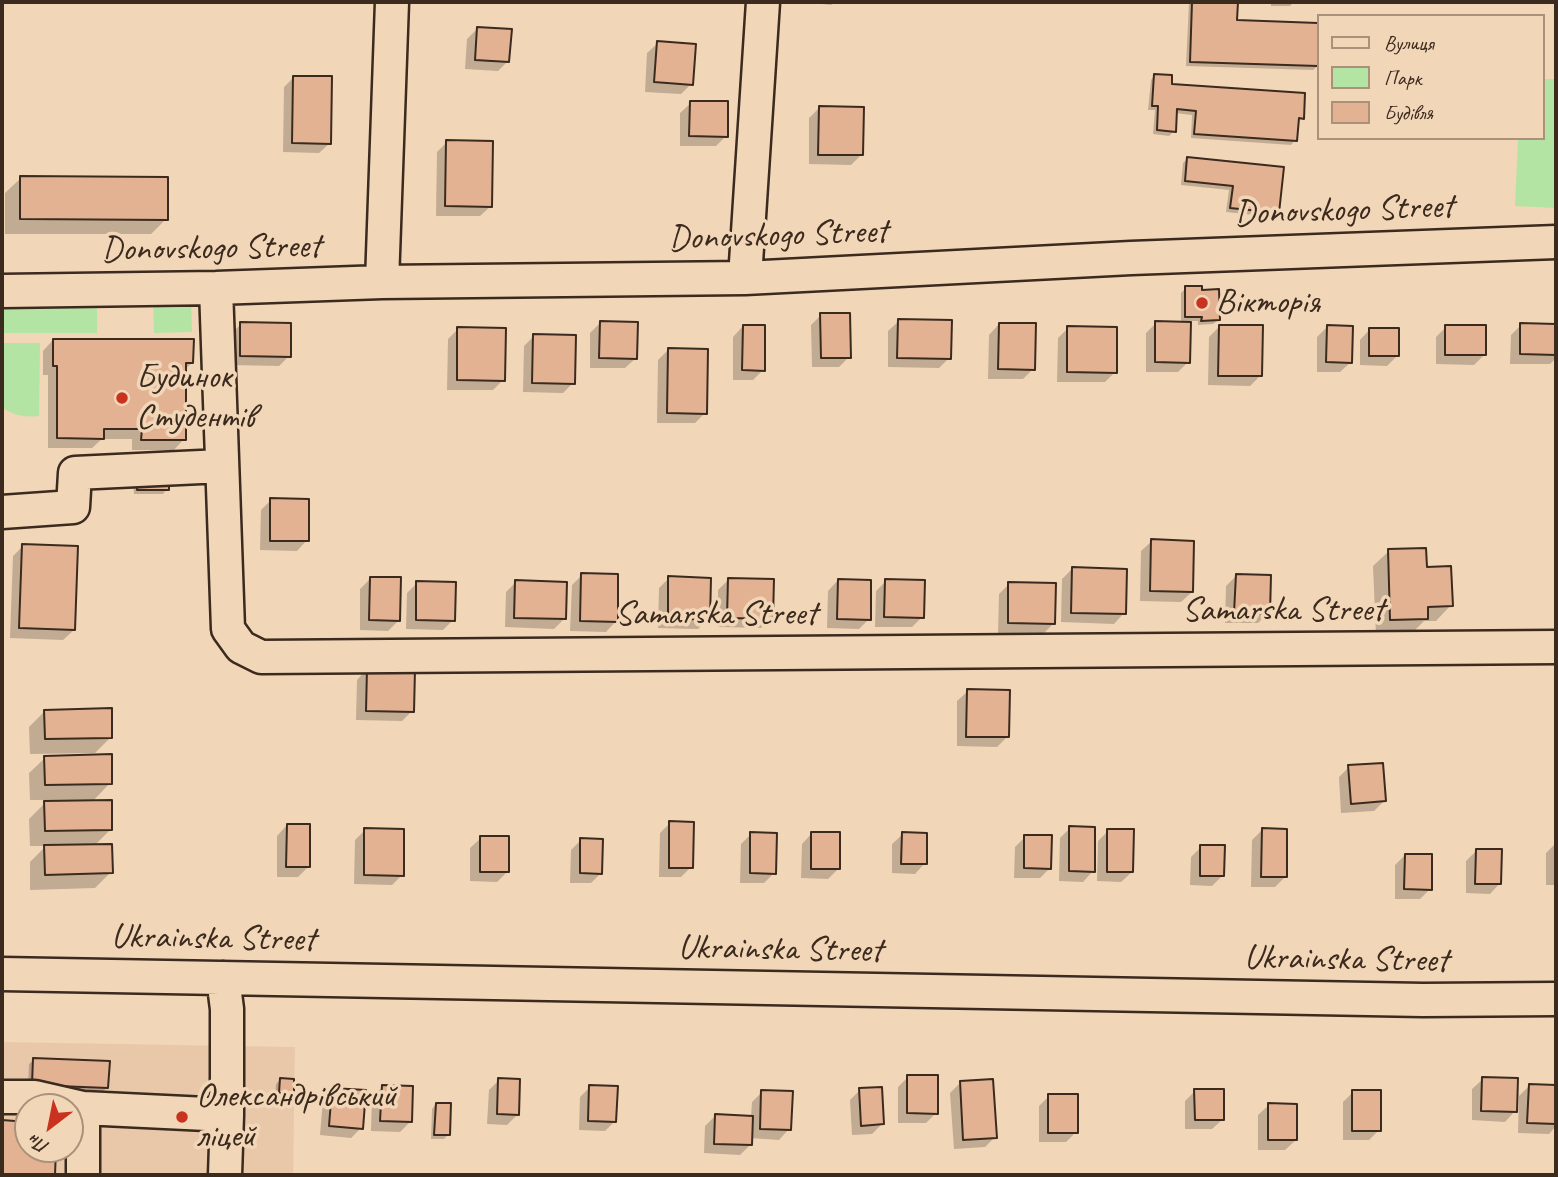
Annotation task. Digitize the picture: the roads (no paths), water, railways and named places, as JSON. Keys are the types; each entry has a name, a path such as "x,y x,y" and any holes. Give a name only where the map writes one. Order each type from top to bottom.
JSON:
{"street":[{"path":"382,282 392,2"},
{"path":"745,278 763,2"},
{"name":"Donovskogo Street","path":"2,291 382,282 745,278 1131,258 1556,242"},
{"name":"Samarska Street","path":"216,288 228,629 241,647 261,657 1556,647"},
{"path":"2,512 73,507 75,474 222,466"},
{"name":"Ukrainska Street","path":"2,974 1423,1000 1556,999"},
{"path":"223,978 227,1009 226,1175"},
{"path":"84,1108 227,1115"}],"place":[{"name":"Вікторія","path":"1202,303"},
{"name":"Будинок Студентів","path":"122,398"},
{"name":"Олександрівський ліцей","path":"182,1117"}]}
